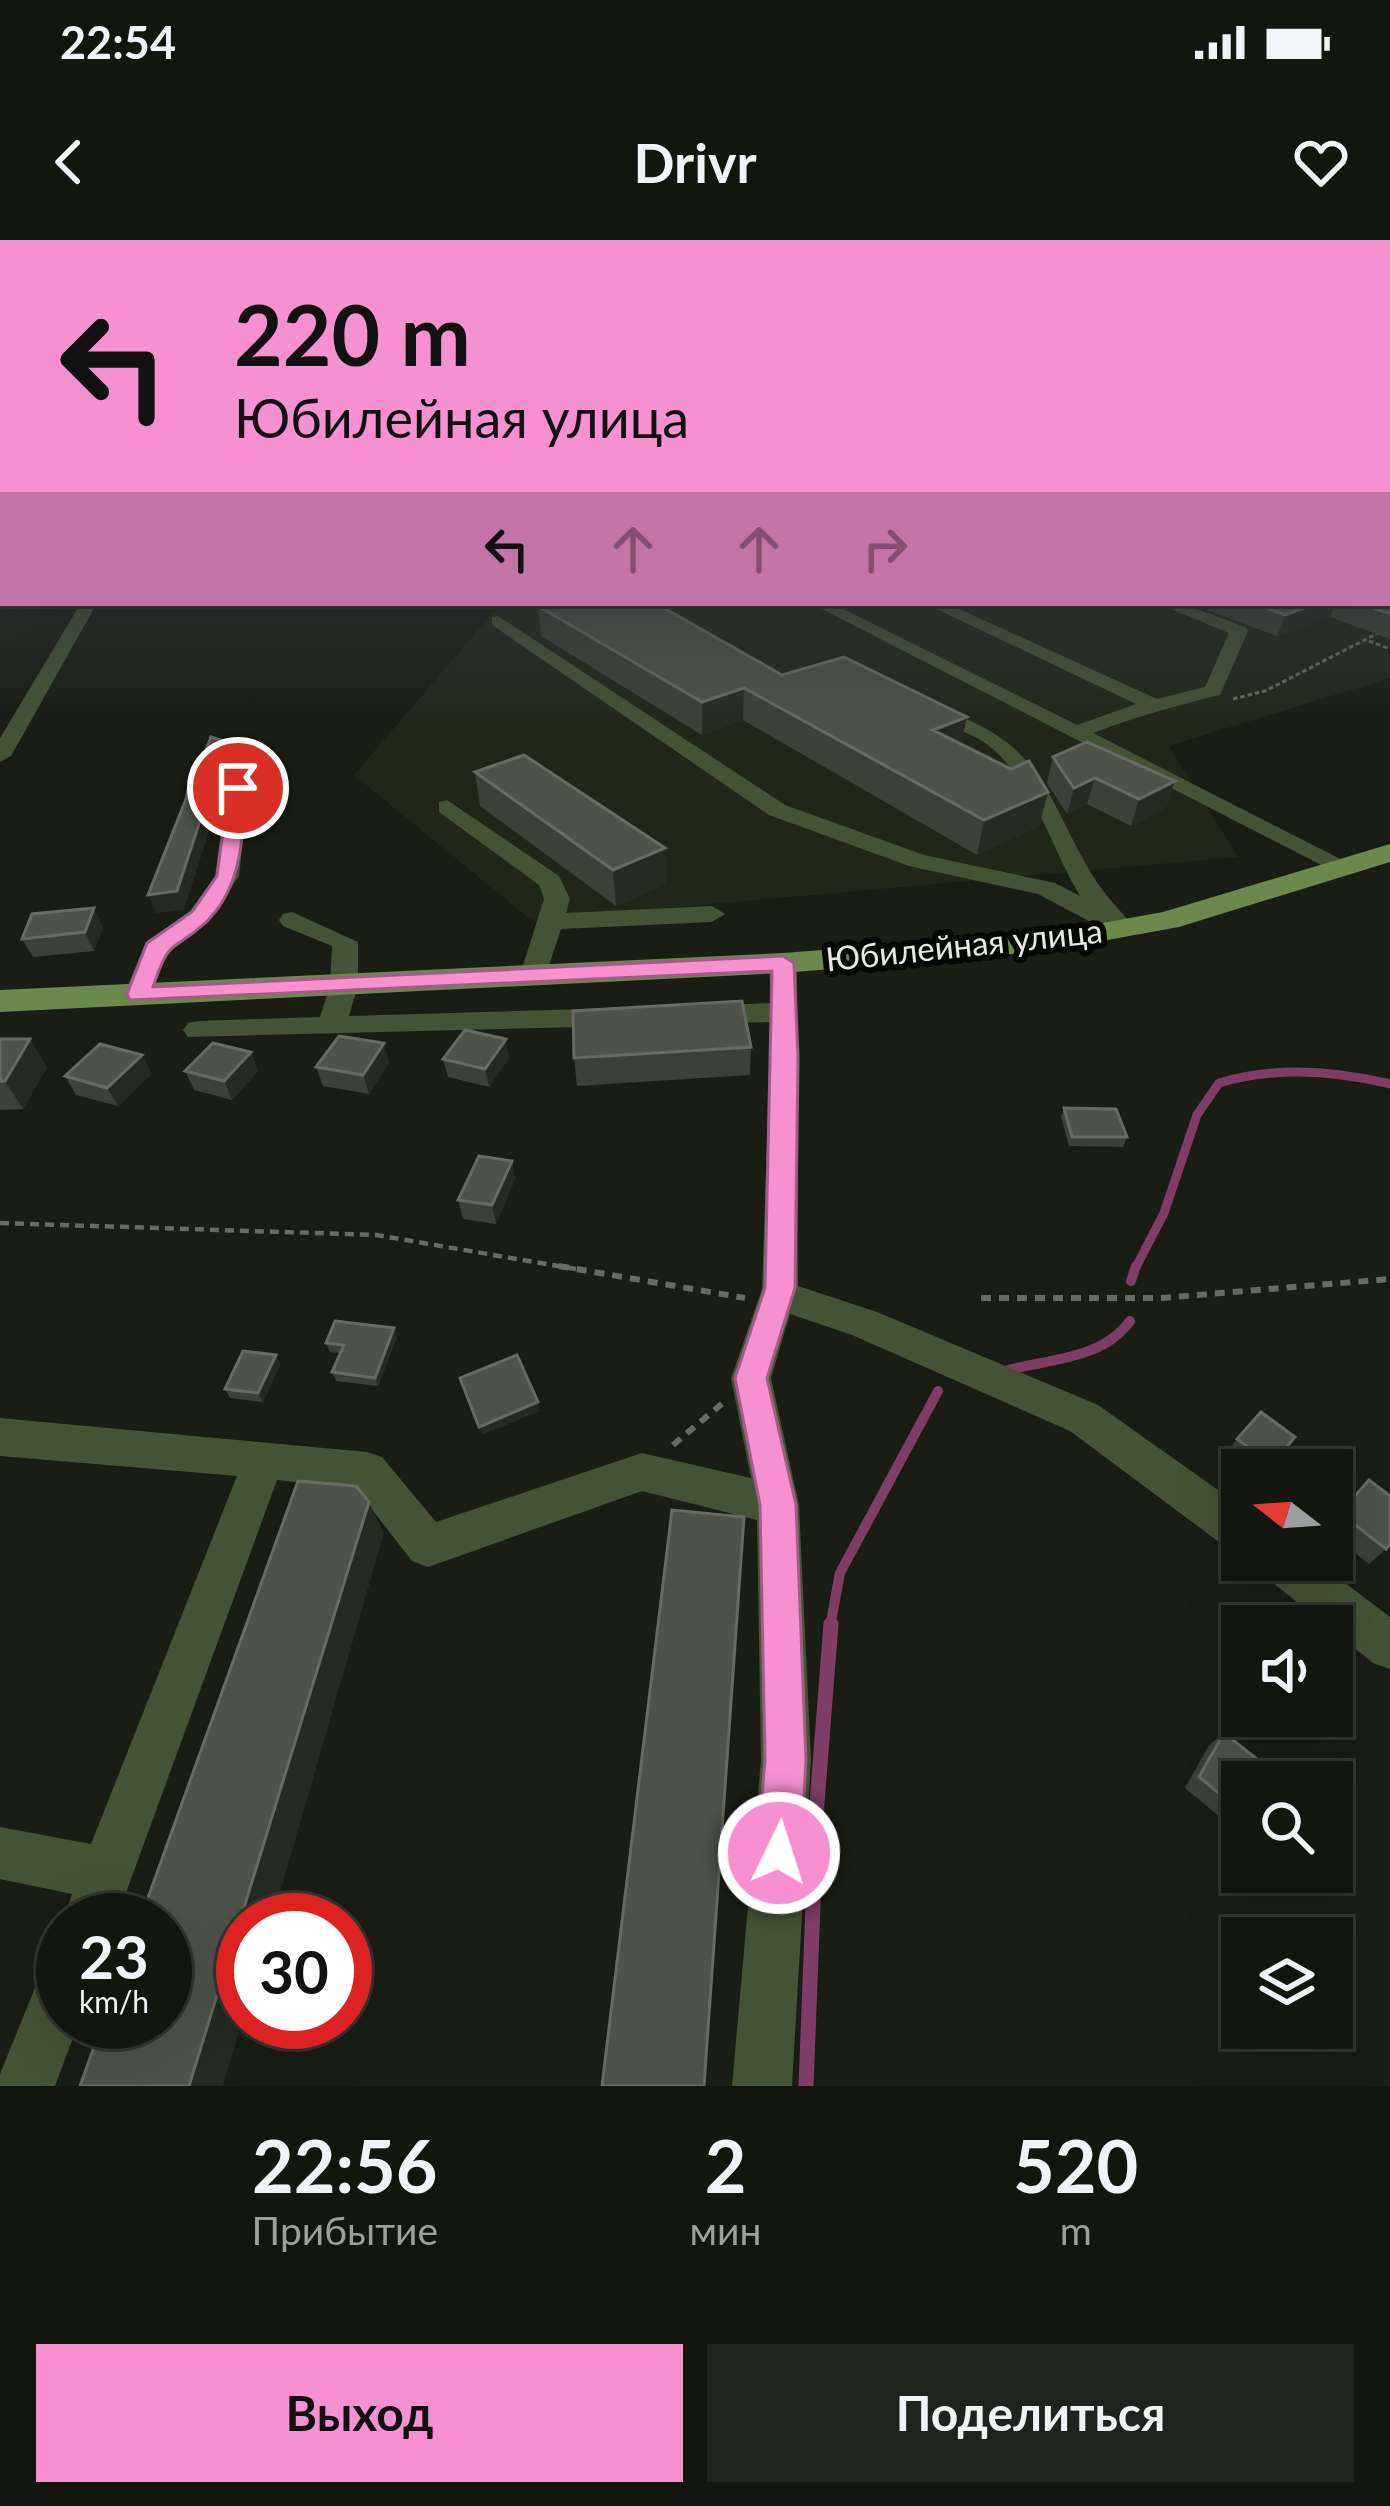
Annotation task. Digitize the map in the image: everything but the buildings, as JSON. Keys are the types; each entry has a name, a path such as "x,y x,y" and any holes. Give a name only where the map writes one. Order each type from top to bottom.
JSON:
{"main road":[{"name":"Юбилейная улица","path":"0,1001 783,963 1047,942 1124,929 1390,853"}],"street":[{"path":"0,756 87,606"},
{"path":"824,606 1344,868"},
{"path":"939,606 1161,708"},
{"path":"1077,732 1139,710 1213,692 1239,632 1173,606"},
{"path":"498,621 777,810 918,861 1046,888 1124,929"},
{"path":"910,704 991,737 1018,764 1054,821 1086,891 1124,929"},
{"path":"138,994 154,948 199,917 227,876 238,788"},
{"path":"447,807 550,881 556,899 534,975"},
{"path":"551,922 712,914"},
{"path":"292,920 345,942 344,985 332,1026"},
{"path":"762,2086 786,1760 778,1505 751,1378 776,1299 786,1012 783,963"},
{"path":"198,1030 786,1012"},
{"path":"776,1299 863,1323 1084,1418 1221,1518"},
{"path":"0,1437 367,1471 428,1546 642,1472 778,1505"},
{"path":"100,1893 264,1459"},
{"path":"1307,1581 1390,1646"},
{"path":"0,1853 89,1893"},
{"path":"25,2086 39,2049"}],"path":[{"path":"1231,699 1265,691 1390,627"},
{"path":"1370,641 1390,649"},
{"path":"0,1223 391,1237 776,1299"},
{"path":"981,1298 1161,1298 1390,1279"},
{"path":"642,1472 751,1378"}],"shaded area":[{"path":"498,606 1390,606 1390,678 1169,746 1238,857 531,920 354,775"}],"waterway":[{"path":"1135,1269 1164,1213 1197,1115 1219,1083 1304,1072 1390,1084"},
{"path":"1131,1281 1135,1269"},
{"path":"1008,1370 1091,1350 1119,1334 1130,1321"},
{"path":"830,1627 840,1573 938,1391"},
{"path":"806,2086 817,1803 831,1624"}],"route":[{"path":"238,788 227,876 199,917 154,948 138,994 783,963 786,1057 780,1288 751,1378 778,1505 786,1760 779,1853"}]}
